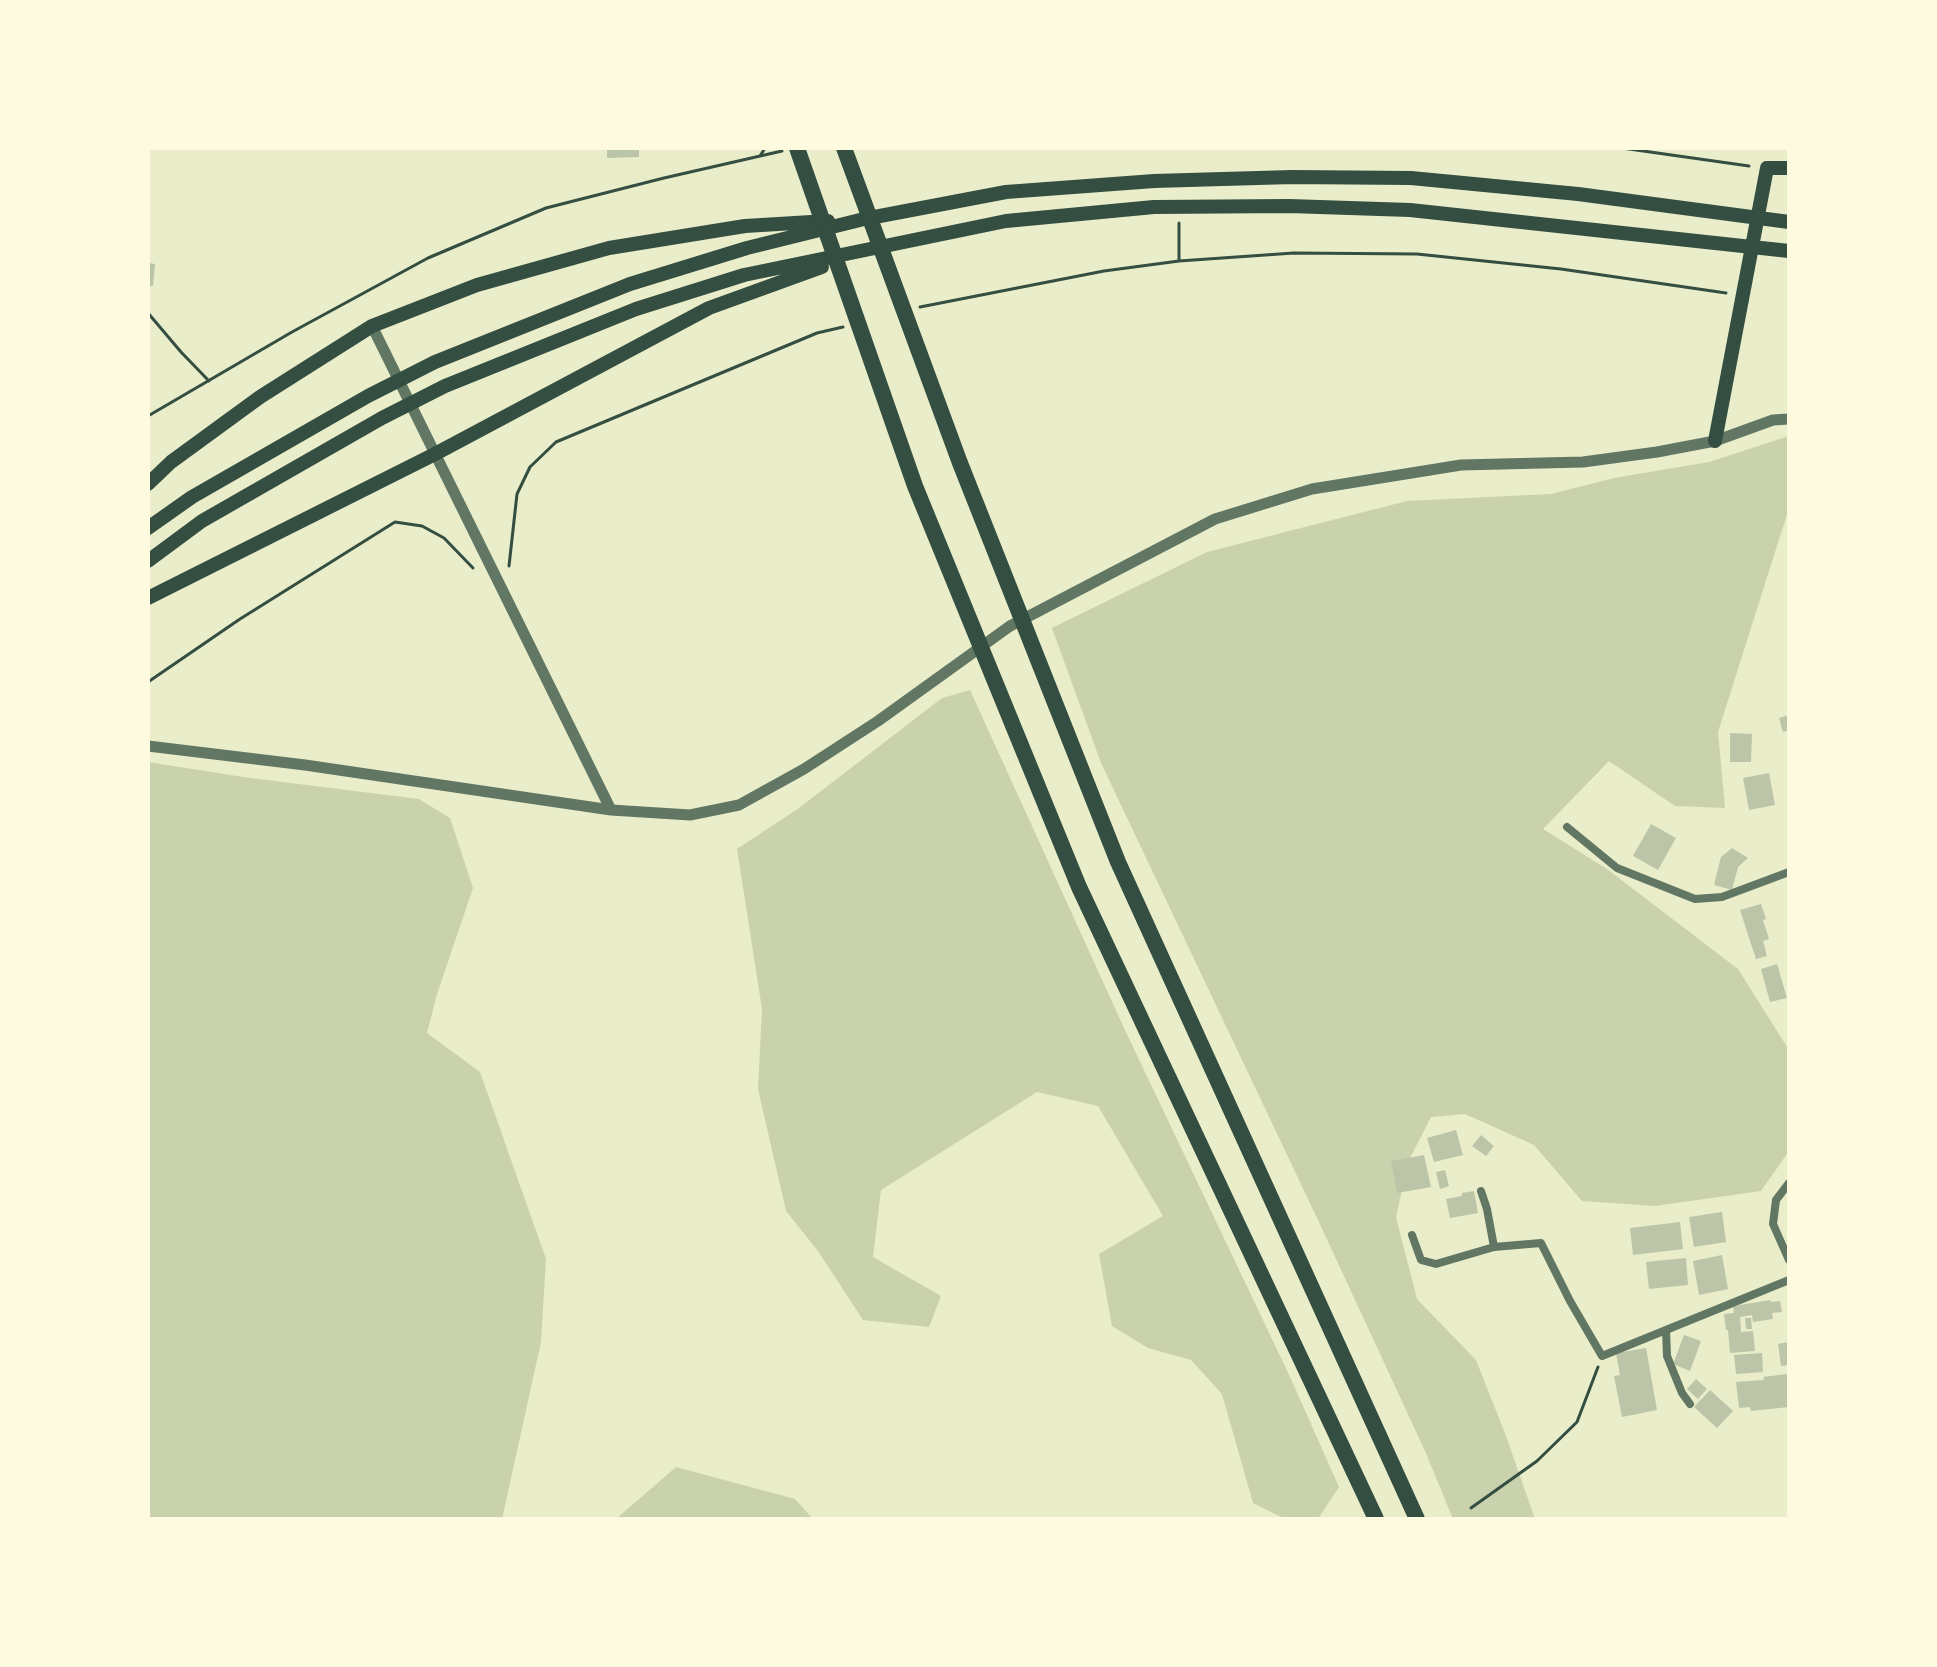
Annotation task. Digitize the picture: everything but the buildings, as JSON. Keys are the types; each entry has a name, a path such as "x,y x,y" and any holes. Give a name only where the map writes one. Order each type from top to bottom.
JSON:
{"highway":[{"path":"844,148 960,463 1118,862 1417,1519"},
{"path":"790,149 915,486 1079,887 1376,1519"},
{"path":"1715,441 1778,168"},
{"path":"148,528 192,497 368,396 435,362 630,284 747,248 864,219 1006,192 1154,181 1411,178 1578,194 1783,222"},
{"path":"148,561 202,521 382,418 445,386 636,309 744,275 1006,221 1184,206 1410,210 1789,251"},
{"path":"148,484 171,462 260,397 372,326 477,285 609,248 745,226 864,219"},
{"path":"148,598 435,454 709,308 868,251"}],"street":[{"path":"372,326 611,810"},
{"path":"148,746 305,765 611,810 690,815 739,805 804,769 878,721 1010,626 1215,519 1312,489 1461,465 1583,462 1657,452 1715,441 1773,420 1789,419"},
{"path":"1567,827 1617,868 1695,899 1722,897 1789,872"},
{"path":"1789,1183 1776,1200 1773,1224 1789,1260"},
{"path":"1481,1191 1494,1247"},
{"path":"1412,1235 1421,1260 1436,1264 1494,1247 1541,1243 1602,1356 1789,1280"},
{"path":"1666,1330 1667,1356 1690,1404"}],"path":[{"path":"760,156 765,148"},
{"path":"1622,148 1778,168"},
{"path":"148,416 428,258 546,208 790,149"},
{"path":"1179,223 1179,261"},
{"path":"148,313 209,381"},
{"path":"1471,1508 1537,1461 1577,1422 1602,1356"}],"green space":[{"path":"1789,436 1789,508 1718,732 1725,808 1675,806 1609,761 1543,829 1607,869 1738,969 1789,1050 1789,1151 1761,1191 1655,1206 1582,1201 1534,1145 1465,1114 1431,1117 1408,1162 1396,1217 1417,1299 1476,1360 1535,1519 1453,1519 1425,1451 1318,1220 1101,763 1052,628 1207,552 1407,501 1551,494 1614,478 1709,462"},
{"path":"970,690 1339,1487 1318,1519 1285,1519 1253,1503 1222,1394 1191,1360 1148,1348 1112,1326 1099,1254 1163,1216 1098,1106 1037,1092 881,1190 873,1257 941,1296 929,1327 863,1320 818,1251 786,1211 758,1089 762,1009 737,849 799,808 942,698"},
{"path":"148,762 419,799 450,818 473,888 427,1033 480,1072 546,1259 541,1342 502,1519 148,1519"},
{"path":"676,1467 795,1499 813,1519 616,1519"}]}
